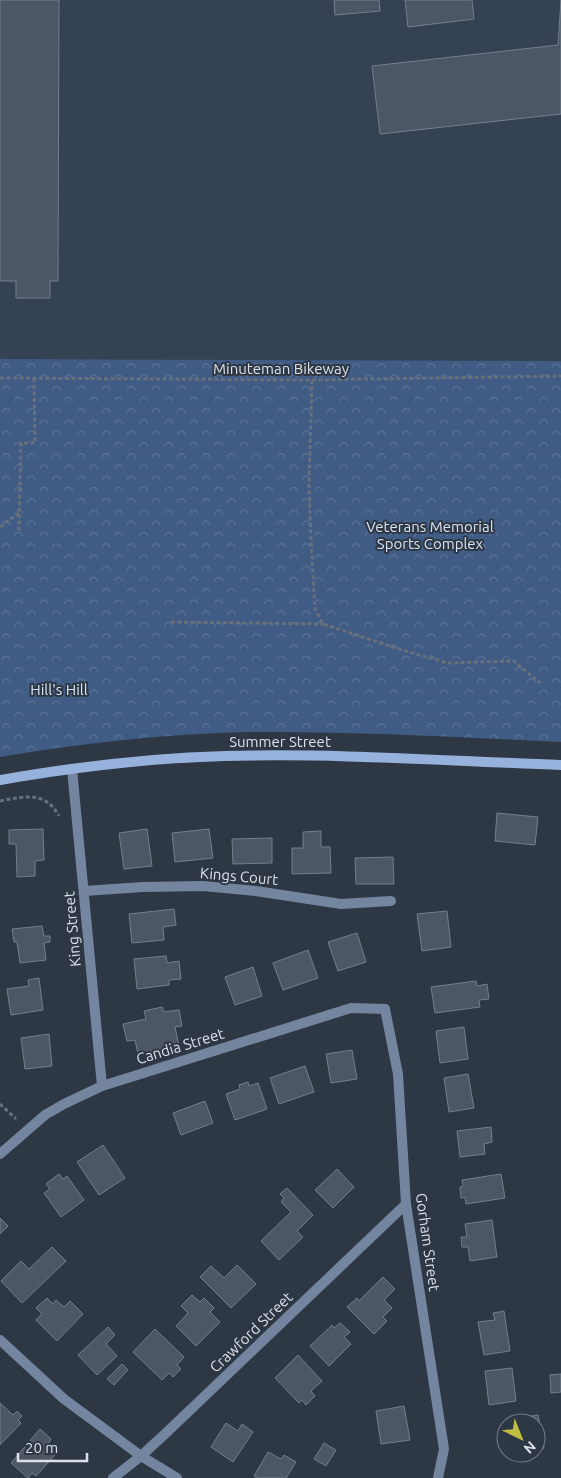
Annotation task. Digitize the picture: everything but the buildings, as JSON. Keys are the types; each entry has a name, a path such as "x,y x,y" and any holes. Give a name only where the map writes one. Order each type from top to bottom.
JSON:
{"main road":[{"name":"Summer Street","path":"0,780 124,762 226,756 361,757 561,765"}],"street":[{"name":"King Street","path":"72,769 102,1086"},
{"name":"Kings Court","path":"84,891 143,887 203,886 256,891 341,904 391,901"},
{"name":"Candia Street","path":"0,1154 45,1116 64,1104 102,1086 351,1008 386,1009"},
{"name":"Gorham Street","path":"386,1009 398,1074 406,1204 444,1449 438,1478"},
{"name":"Crawford Street","path":"113,1478 141,1456 406,1204"},
{"path":"0,1340 64,1399 141,1456 178,1478"}],"path":[{"name":"Minuteman Bikeway","path":"0,378 312,380 561,376"},
{"path":"19,531 21,443 35,444 34,378"},
{"path":"312,380 309,484 310,541 315,609 323,624"},
{"path":"0,527 19,513"},
{"path":"171,622 323,624 448,663 514,661 540,683"},
{"path":"0,801 27,797 38,798 52,806 60,820"},
{"path":"0,1104 27,1130"}],"shaded area":[{"path":"0,0 561,0 561,361 0,359"}],"green space":[{"name":"Veterans Memorial Sports Complex","path":"0,359 561,361 561,742 365,733 248,732 124,740 0,757"}],"park label":[{"name":"Hill's Hill","path":"59,689"}]}
